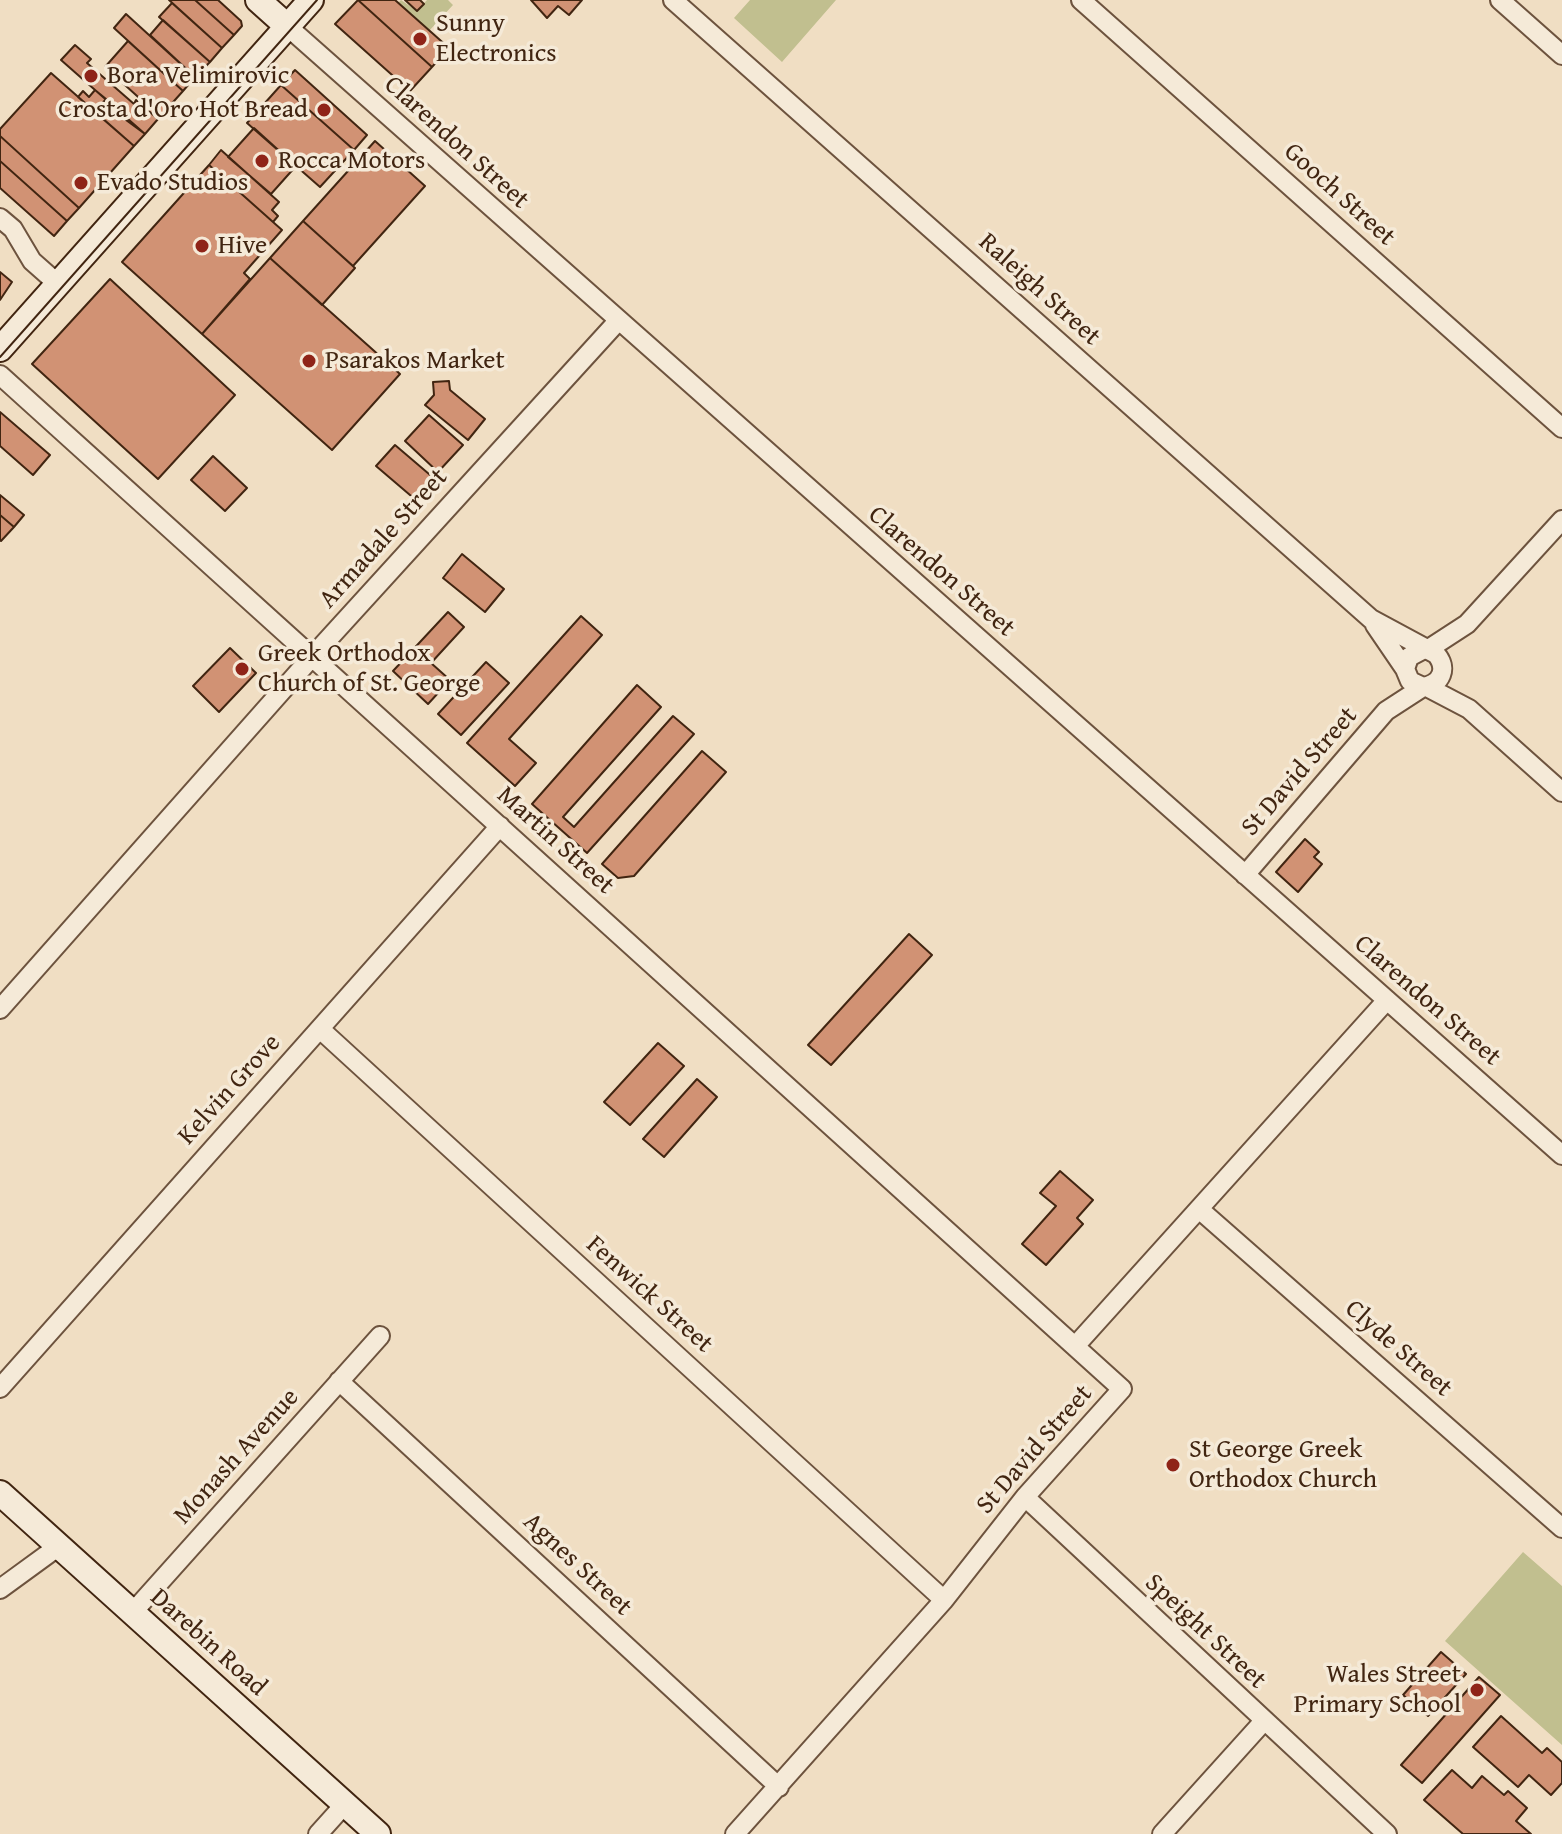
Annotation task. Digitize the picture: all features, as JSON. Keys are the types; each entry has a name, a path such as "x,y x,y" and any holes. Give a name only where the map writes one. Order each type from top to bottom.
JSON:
{"main road":[{"path":"258,0 287,26"},
{"path":"0,349 311,0"},
{"name":"Darebin Road","path":"0,1493 378,1834"}],"street":[{"name":"Raleigh Street","path":"673,0 1371,619 1426,650"},
{"name":"Gooch Street","path":"1081,0 1562,428"},
{"path":"1500,0 1562,55"},
{"name":"Clarendon Street","path":"287,26 1562,1155"},
{"path":"0,218 13,229 32,261 58,284"},
{"name":"Armadale Street","path":"0,1009 311,658 618,321"},
{"name":"Martin Street","path":"0,375 1077,1344"},
{"path":"1562,520 1459,631 1409,657 1406,670 1410,681 1469,709 1562,792"},
{"name":"Raleigh Street","path":"1371,619 1406,670"},
{"path":"1425,687 1440,679 1459,631"},
{"path":"1426,650 1439,657 1469,709"},
{"name":"St David Street","path":"1394,704 1406,670"},
{"name":"St David Street","path":"1245,875 1394,704 1425,687"},
{"name":"Kelvin Grove","path":"0,1388 500,826"},
{"name":"St David Street","path":"735,1834 944,1600 1025,1497 1122,1389 1077,1344 1387,1000"},
{"name":"Fenwick Street","path":"320,1029 944,1600"},
{"name":"Clyde Street","path":"1199,1209 1562,1528"},
{"name":"Monash Avenue","path":"133,1612 380,1336"},
{"name":"Agnes Street","path":"339,1381 779,1787"},
{"name":"Speight Street","path":"1025,1497 1263,1722 1387,1834"},
{"path":"0,1589 59,1546"},
{"path":"1162,1834 1263,1722"},
{"path":"318,1834 345,1804"}],"shaded area":[{"path":"401,0 417,11 427,0 448,0 453,5 429,31 398,3"},
{"path":"750,0 836,0 782,62 734,18"},
{"path":"1523,1552 1562,1586 1562,1745 1445,1641"}],"building":[{"path":"169,0 195,0 234,35 222,48"},
{"path":"195,0 218,0 241,21 242,26 234,35"},
{"name":"Sunny Electronics","path":"358,0 395,0 449,48 432,67"},
{"path":"358,0 432,67 410,91 335,24"},
{"path":"405,0 420,0 424,4 417,11"},
{"path":"531,0 582,0 569,15 558,6 547,18"},
{"path":"172,3 222,48 210,62 159,17"},
{"path":"126,14 195,77 183,91 114,28"},
{"path":"163,20 210,62 195,77 150,35"},
{"path":"128,41 183,91 158,119 105,67"},
{"name":"Bora Velimirovic","path":"75,45 91,59 87,63 134,104 136,100 158,119 145,134 61,60"},
{"name":"Crosta d'Oro Hot Bread","path":"295,70 367,135 354,150 281,85"},
{"path":"51,73 134,146 79,208 0,136 0,129"},
{"path":"281,85 354,150 320,187 247,123"},
{"path":"95,90 106,99 95,112 78,97 83,91 89,97"},
{"path":"103,103 145,134 134,146 95,112"},
{"name":"Rocca Motors","path":"254,128 296,166 271,194 228,157"},
{"path":"0,136 79,208 67,221 0,161"},
{"path":"375,141 425,186 353,266 303,221"},
{"path":"221,150 279,202 272,210 278,216 273,222 209,165"},
{"path":"0,161 67,221 54,236 0,188"},
{"name":"Hive","path":"209,165 282,230 244,273 250,279 202,334 122,262"},
{"name":"Psarakos Market","path":"303,221 355,268 322,305 270,258"},
{"name":"Psarakos Market","path":"270,258 400,374 332,450 202,334"},
{"path":"0,272 12,282 0,300"},
{"path":"110,279 235,395 158,479 32,364"},
{"path":"449,381 450,390 485,419 468,440 425,405 434,395 433,382"},
{"path":"0,412 50,455 33,475 0,446"},
{"path":"429,415 463,445 438,472 405,441"},
{"path":"395,445 436,480 417,501 376,466"},
{"path":"213,456 247,488 225,511 191,480"},
{"path":"0,495 24,515 14,527 0,515"},
{"path":"0,515 14,527 1,541 0,540"},
{"path":"462,554 504,589 485,612 443,578"},
{"path":"448,612 464,627 431,663 450,680 428,704 393,671"},
{"path":"581,616 602,635 509,739 536,763 515,786 467,743"},
{"path":"230,648 256,673 219,712 193,686"},
{"path":"486,662 509,683 461,735 438,714"},
{"path":"637,685 661,707 563,817 574,827 673,716 694,734 587,853 532,804"},
{"path":"702,751 726,772 634,876 618,878 602,864"},
{"path":"1305,839 1319,852 1314,857 1322,864 1298,892 1276,872"},
{"path":"909,934 932,955 831,1065 808,1045"},
{"path":"658,1043 684,1066 630,1125 604,1102"},
{"path":"697,1079 717,1097 664,1157 643,1139"},
{"path":"1060,1171 1093,1200 1077,1218 1083,1224 1046,1265 1022,1244 1056,1206 1040,1193"},
{"path":"1441,1652 1466,1674 1428,1716 1403,1695"},
{"path":"1479,1677 1500,1695 1422,1783 1401,1765"},
{"path":"1501,1716 1542,1753 1547,1748 1562,1762 1562,1783 1551,1795 1529,1775 1518,1787 1473,1747"},
{"path":"1452,1770 1472,1788 1482,1776 1504,1795 1508,1791 1527,1808 1516,1821 1531,1834 1463,1834 1424,1800"}],"tram line":[{"path":"0,357 317,0"}],"place":[{"name":"Sunny Electronics","path":"420,39"},
{"name":"Bora Velimirovic","path":"91,76"},
{"name":"Crosta d'Oro Hot Bread","path":"324,110"},
{"name":"Rocca Motors","path":"262,161"},
{"name":"Evado Studios","path":"81,183"},
{"name":"Hive","path":"202,246"},
{"name":"Psarakos Market","path":"309,361"},
{"name":"Greek Orthodox Church of St. George","path":"242,669"},
{"name":"St George Greek Orthodox Church","path":"1173,1465"},
{"name":"Wales Street Primary School","path":"1477,1690"}]}
